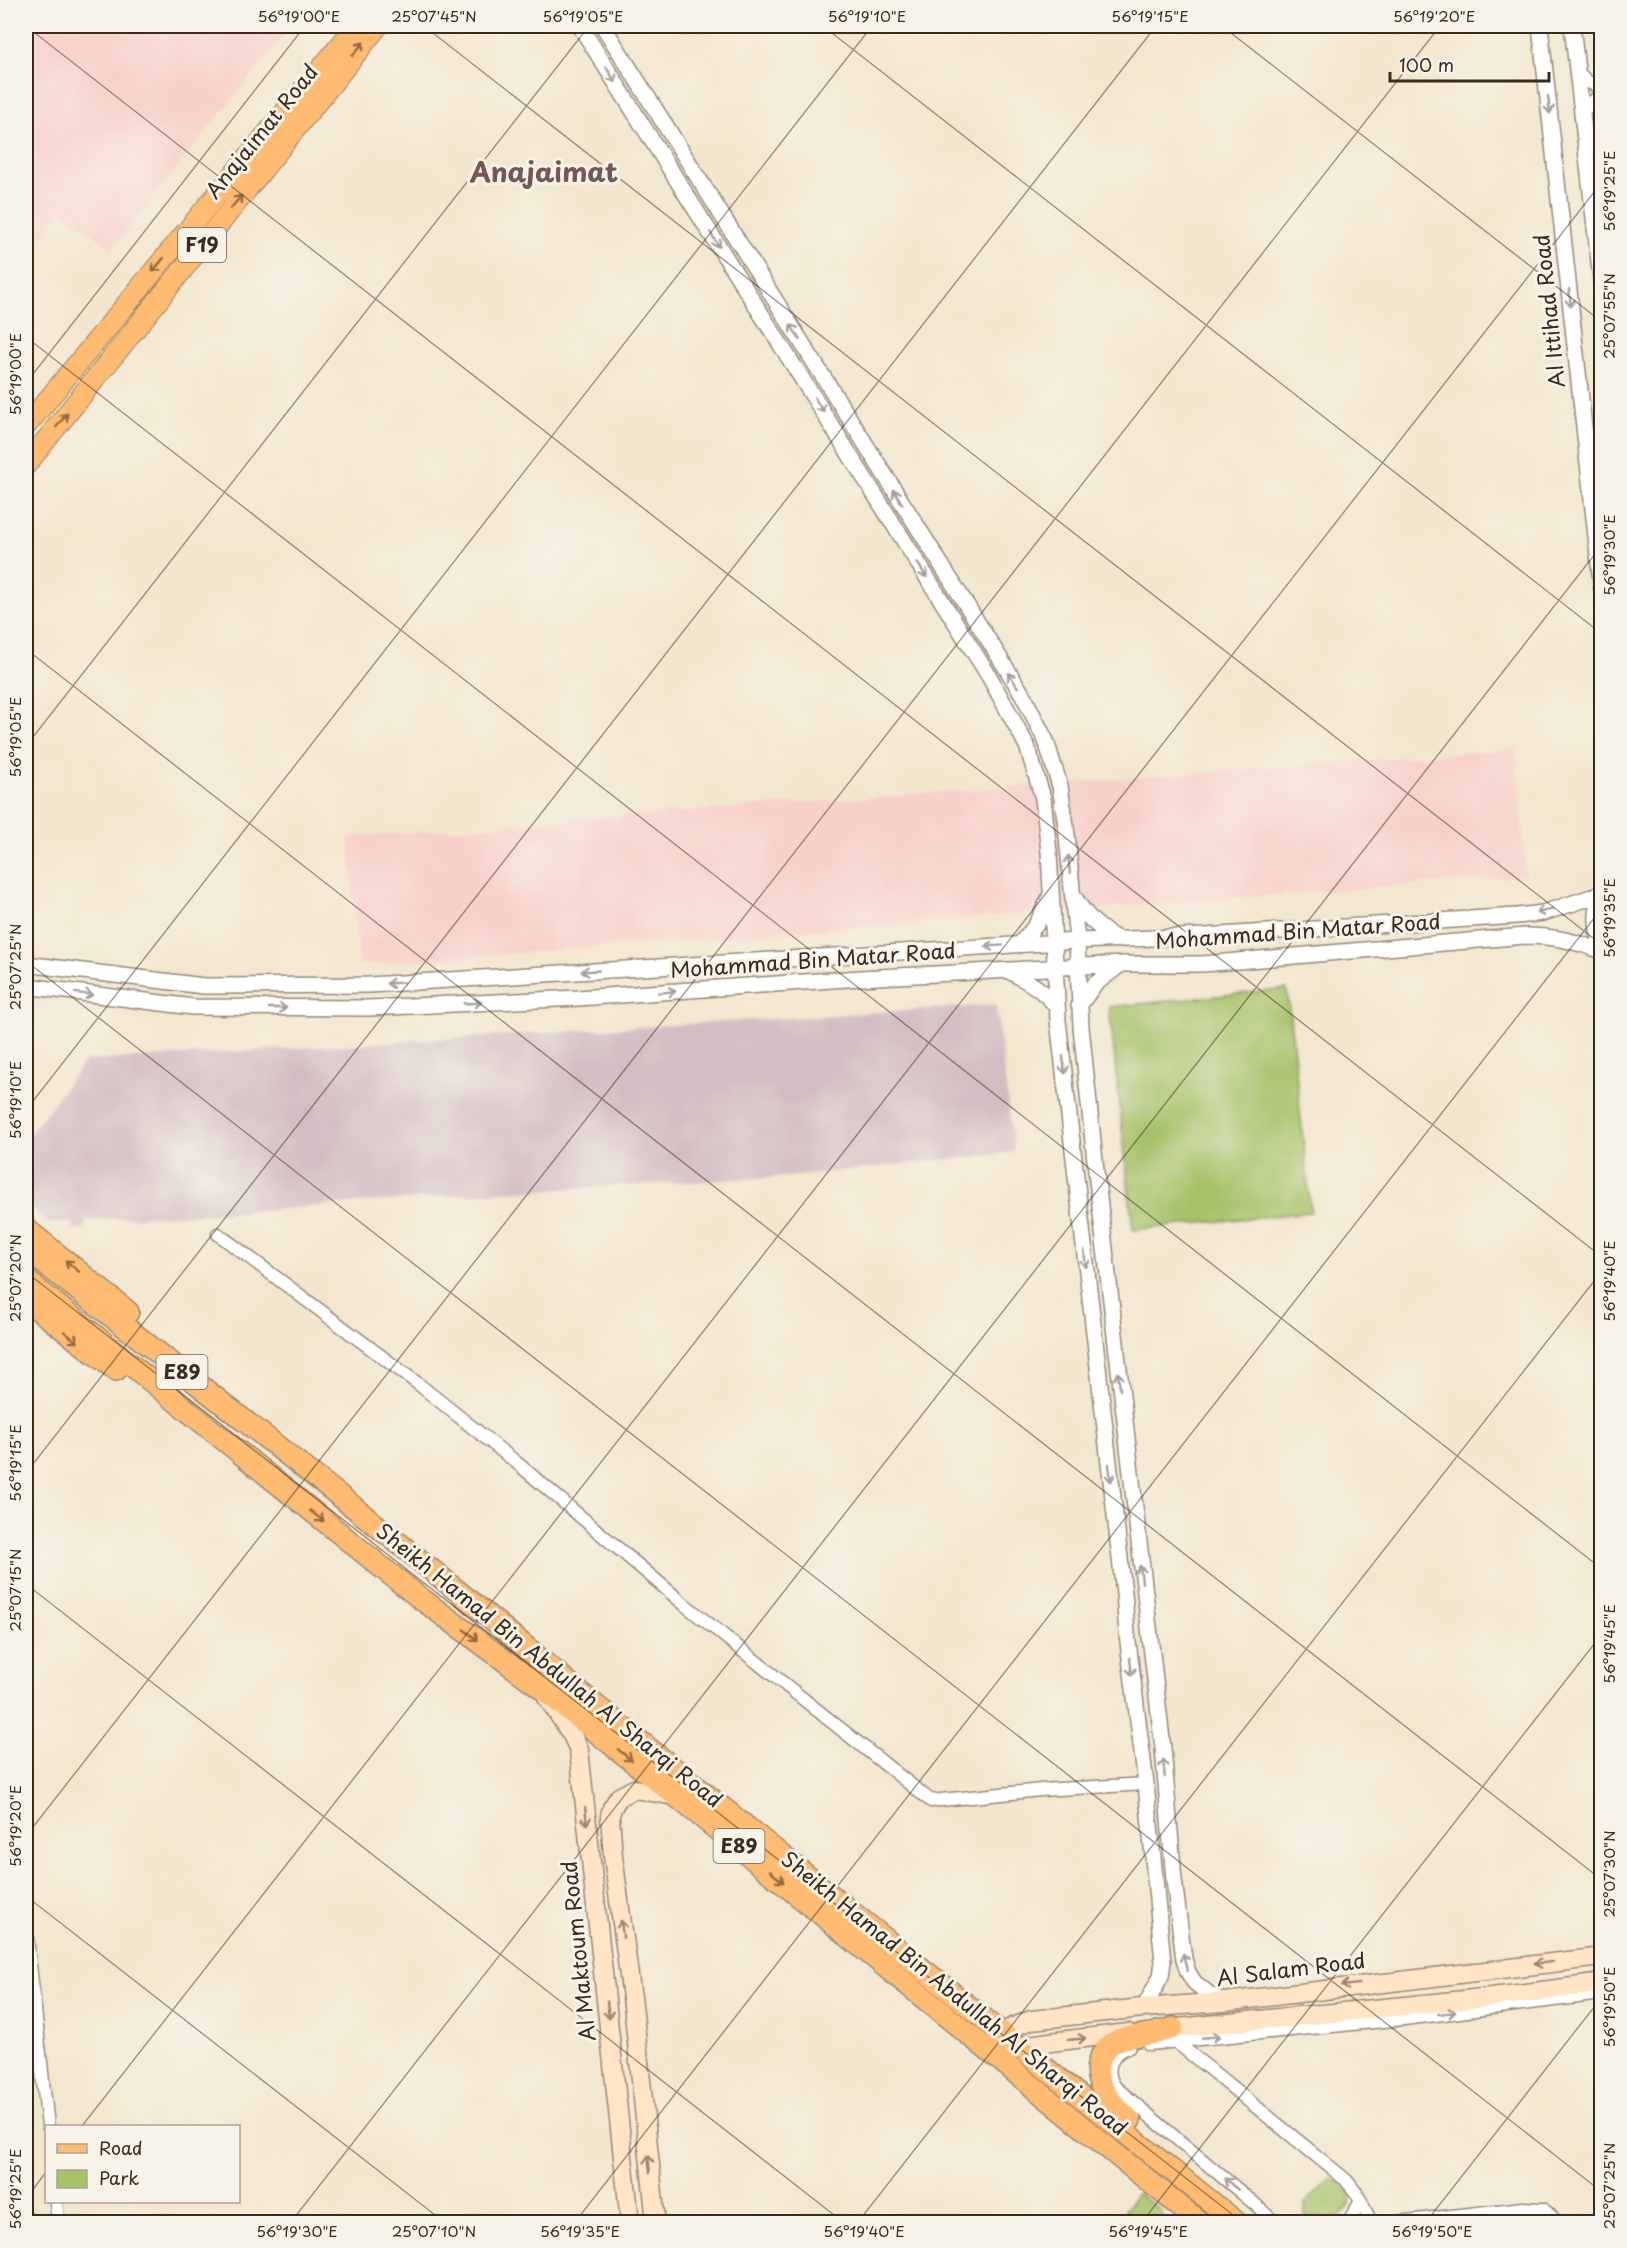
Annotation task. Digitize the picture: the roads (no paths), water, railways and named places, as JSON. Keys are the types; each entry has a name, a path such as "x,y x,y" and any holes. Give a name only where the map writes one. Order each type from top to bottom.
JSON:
{"highway":[{"path":"26,1229 284,1438 327,1476 338,1494"},
{"name":"Sheikh Hamad Bin Abdullah Al Sharqi Road","path":"26,1249 338,1494 590,1701 985,2019 1023,2080 1199,2223"},
{"name":"Sheikh Hamad Bin Abdullah Al Sharqi Road","path":"26,1280 416,1595 539,1686 843,1931 1184,2181 1236,2223"},
{"path":"26,1300 86,1349 212,1441 271,1479"},
{"path":"843,1931 862,1940 982,2034 990,2028 985,2019"},
{"path":"1174,2034 1117,2040 1102,2054 1098,2077 1110,2101 1178,2164 1212,2203"},
{"path":"1023,2080 1020,2068 1024,2064 1030,2065 1141,2155 1184,2181"}],"main road":[{"name":"Anajaimat Road","path":"26,465 378,26"},
{"name":"Anajaimat Road","path":"26,426 347,29"},
{"path":"26,412 46,400"},
{"name":"Al Maktoum Road","path":"539,1686 572,1735 579,1750 630,2223"},
{"name":"Al Maktoum Road","path":"656,2223 610,1816 615,1802 628,1791 639,1788 676,1796"},
{"path":"590,1848 601,1843 608,1847 613,1856"},
{"name":"Al Salam Road","path":"1002,2048 1011,2028 1031,2020 1224,2002 1602,1957"},
{"path":"1002,2048 1408,2011 1602,1983"}],"street":[{"path":"580,26 1000,696 1027,746 1043,798 1052,892 1057,1007 1155,1869 1161,1976 1144,2008"},
{"path":"603,26 1023,695 1046,741 1060,786 1077,941 1080,1006 1096,1174 1163,1748 1184,1959 1194,1982 1202,1990 1224,2002"},
{"name":"Al Ittihad Road","path":"1540,26 1602,591"},
{"path":"1572,26 1602,288"},
{"path":"1577,72 1588,82 1602,88"},
{"path":"1582,112 1602,93"},
{"path":"1019,945 1046,909 1052,892"},
{"path":"1072,892 1089,918 1106,933 1119,940"},
{"path":"1601,893 1596,918 1602,944"},
{"name":"Mohammad Bin Matar Road","path":"26,964 204,986 369,985 1517,916 1542,913 1601,893"},
{"name":"Mohammad Bin Matar Road","path":"26,987 193,1007 369,1008 578,998 860,978 1078,966 1203,964 1525,936 1548,936 1569,940 1602,951"},
{"path":"1080,1006 1094,985 1122,964"},
{"path":"1007,970 1046,993 1057,1007"},
{"path":"1075,1166 1085,1161 1096,1174"},
{"path":"218,1234 417,1383 517,1463 684,1604 930,1801 1041,1790 1146,1784"},
{"path":"1103,1416 1113,1435 1119,1435 1125,1430"},
{"path":"1124,1606 1131,1603 1137,1605 1146,1614"},
{"path":"1155,1869 1158,1878 1166,1882 1174,1873"},
{"path":"26,1929 48,2125"},
{"path":"1408,2011 1602,1994"},
{"path":"1274,2223 1256,2205 1113,2084 1109,2067 1119,2051 1174,2034 1196,2057 1346,2180 1361,2201 1371,2223"},
{"path":"1167,2196 1184,2223"},
{"path":"1349,2223 1361,2201"},
{"path":"56,2203 58,2223"},
{"path":"1398,2223 1523,2208 1543,2209 1557,2223"}],"district":[{"name":"Anajaimat","path":"544,173"}]}
